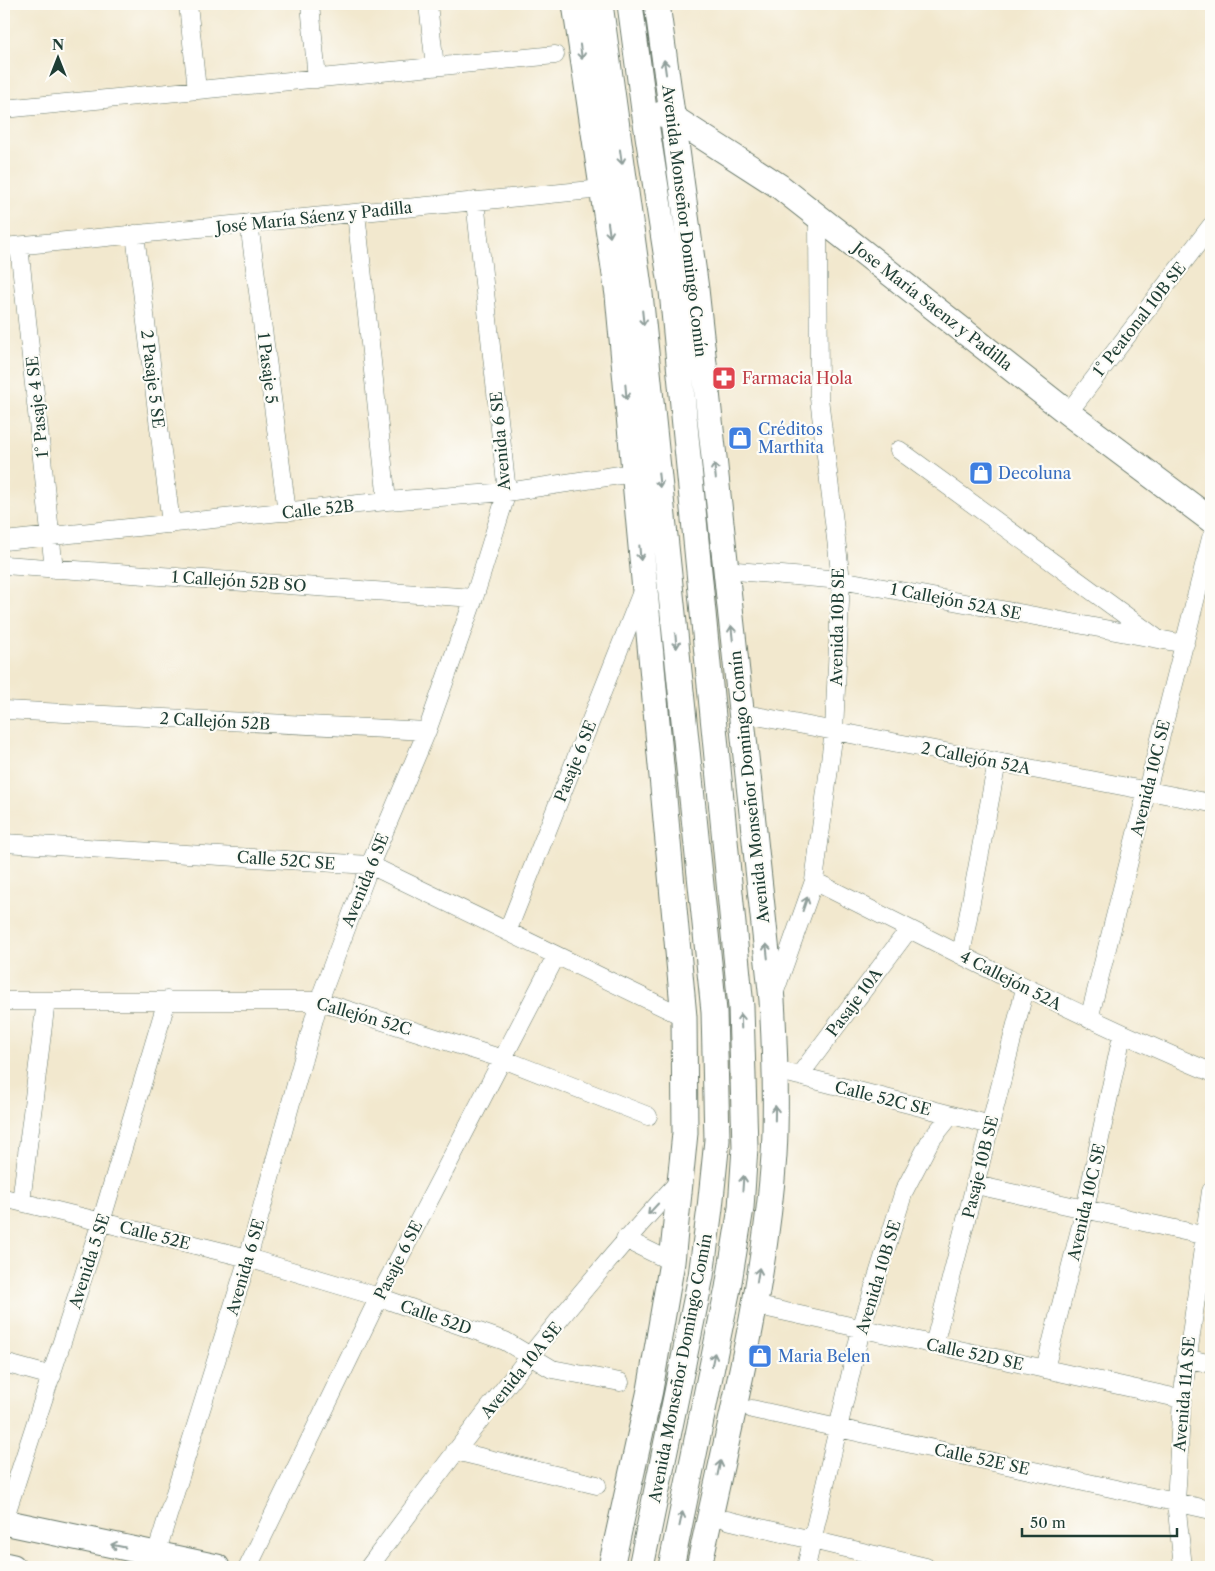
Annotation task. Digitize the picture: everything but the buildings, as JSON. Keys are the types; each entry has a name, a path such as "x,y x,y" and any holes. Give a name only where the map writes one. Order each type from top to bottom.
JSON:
{"main road":[{"name":"Avenida Monseñor Domingo Comín","path":"575,4 614,188 640,294 714,1011 718,1140 701,1276 641,1567"},
{"name":"Avenida Monseñor Domingo Comín","path":"600,4 614,188 618,295 643,589 684,1017 685,1133 672,1262 650,1390 611,1567"},
{"name":"Avenida Monseñor Domingo Comín","path":"630,4 672,291 740,1008 745,1146 741,1208 726,1298 671,1567"},
{"name":"Avenida Monseñor Domingo Comín","path":"657,4 696,289 772,1000 776,1070 774,1154 768,1213 753,1306 698,1567"},
{"name":"Jose María Saenz y Padilla","path":"644,110 672,117 779,186 1068,413 1211,520"},
{"path":"728,891 760,887"},
{"path":"674,907 703,903"},
{"path":"741,1208 768,1213"},
{"path":"662,1320 690,1328"},
{"path":"4,1521 217,1567"},
{"path":"4,1565 13,1567"}],"street":[{"path":"188,4 197,90"},
{"path":"310,4 318,79"},
{"path":"428,4 435,67"},
{"path":"4,109 554,55"},
{"name":"José María Sáenz y Padilla","path":"12,246 614,188"},
{"name":"Avenida 6 SE","path":"156,1554 248,1258 319,1001 370,865 427,731 474,598 507,492 475,201"},
{"path":"356,213 387,501"},
{"name":"Avenida 10B SE","path":"772,1000 814,881 834,731 841,580 819,398 818,217"},
{"name":"1 Pasaje 5","path":"249,223 287,512"},
{"name":"1° Peatonal 10B SE","path":"1068,413 1211,226"},
{"name":"2 Pasaje 5 SE","path":"135,234 171,524"},
{"name":"1° Pasaje 4 SE","path":"12,246 54,569"},
{"path":"899,450 1159,640"},
{"name":"Calle 52B","path":"4,540 50,537 387,501 507,492 633,473"},
{"name":"Avenida 10C SE","path":"1089,1019 1211,538"},
{"name":"1 Callejón 52B SO","path":"4,565 474,598"},
{"name":"1 Callejón 52A SE","path":"725,570 841,580 1185,644"},
{"name":"Pasaje 6 SE","path":"507,932 643,589"},
{"name":"2 Callejón 52B","path":"4,710 427,731"},
{"name":"2 Callejón 52A","path":"740,713 1211,803"},
{"path":"961,955 997,762"},
{"name":"Calle 52C SE","path":"4,843 370,865 684,1017"},
{"name":"4 Callejón 52A","path":"814,881 1026,989 1122,1034 1211,1072"},
{"name":"Pasaje 10A","path":"799,1076 909,929"},
{"name":"Pasaje 6 SE","path":"248,1567 379,1297 556,956"},
{"name":"Pasaje 10B SE","path":"934,1345 1026,989"},
{"name":"Avenida 5 SE","path":"4,1521 102,1222 167,1000"},
{"name":"Callejón 52C","path":"4,1001 319,1001 503,1059 648,1116"},
{"path":"21,1202 46,1001"},
{"name":"Avenida 10C SE","path":"1046,1369 1085,1209 1122,1034"},
{"name":"Calle 52C SE","path":"776,1070 991,1125"},
{"name":"Avenida 10B SE","path":"806,1567 862,1329 904,1191 930,1141 951,1115"},
{"name":"Avenida 10A SE","path":"369,1567 455,1451 626,1239 681,1179"},
{"path":"976,1185 1207,1236"},
{"name":"Avenida 11A SE","path":"1183,1567 1176,1502 1182,1399 1186,1358 1207,1236 1211,1191"},
{"name":"Calle 52E","path":"4,1198 248,1258"},
{"path":"626,1239 672,1262"},
{"name":"Calle 52D","path":"248,1258 379,1297 505,1341 559,1372 620,1382"},
{"name":"Calle 52D SE","path":"768,1308 1182,1399"},
{"path":"1186,1358 1211,1364"},
{"path":"4,1363 52,1376"},
{"name":"Calle 52E SE","path":"752,1409 1211,1510"},
{"path":"455,1451 596,1485"},
{"path":"727,1520 926,1567"}],"place":[{"name":"Farmacia Hola","path":"724,378"},
{"name":"Créditos Marthita","path":"740,438"},
{"name":"Decoluna","path":"981,473"},
{"name":"Maria Belen","path":"760,1356"}]}
